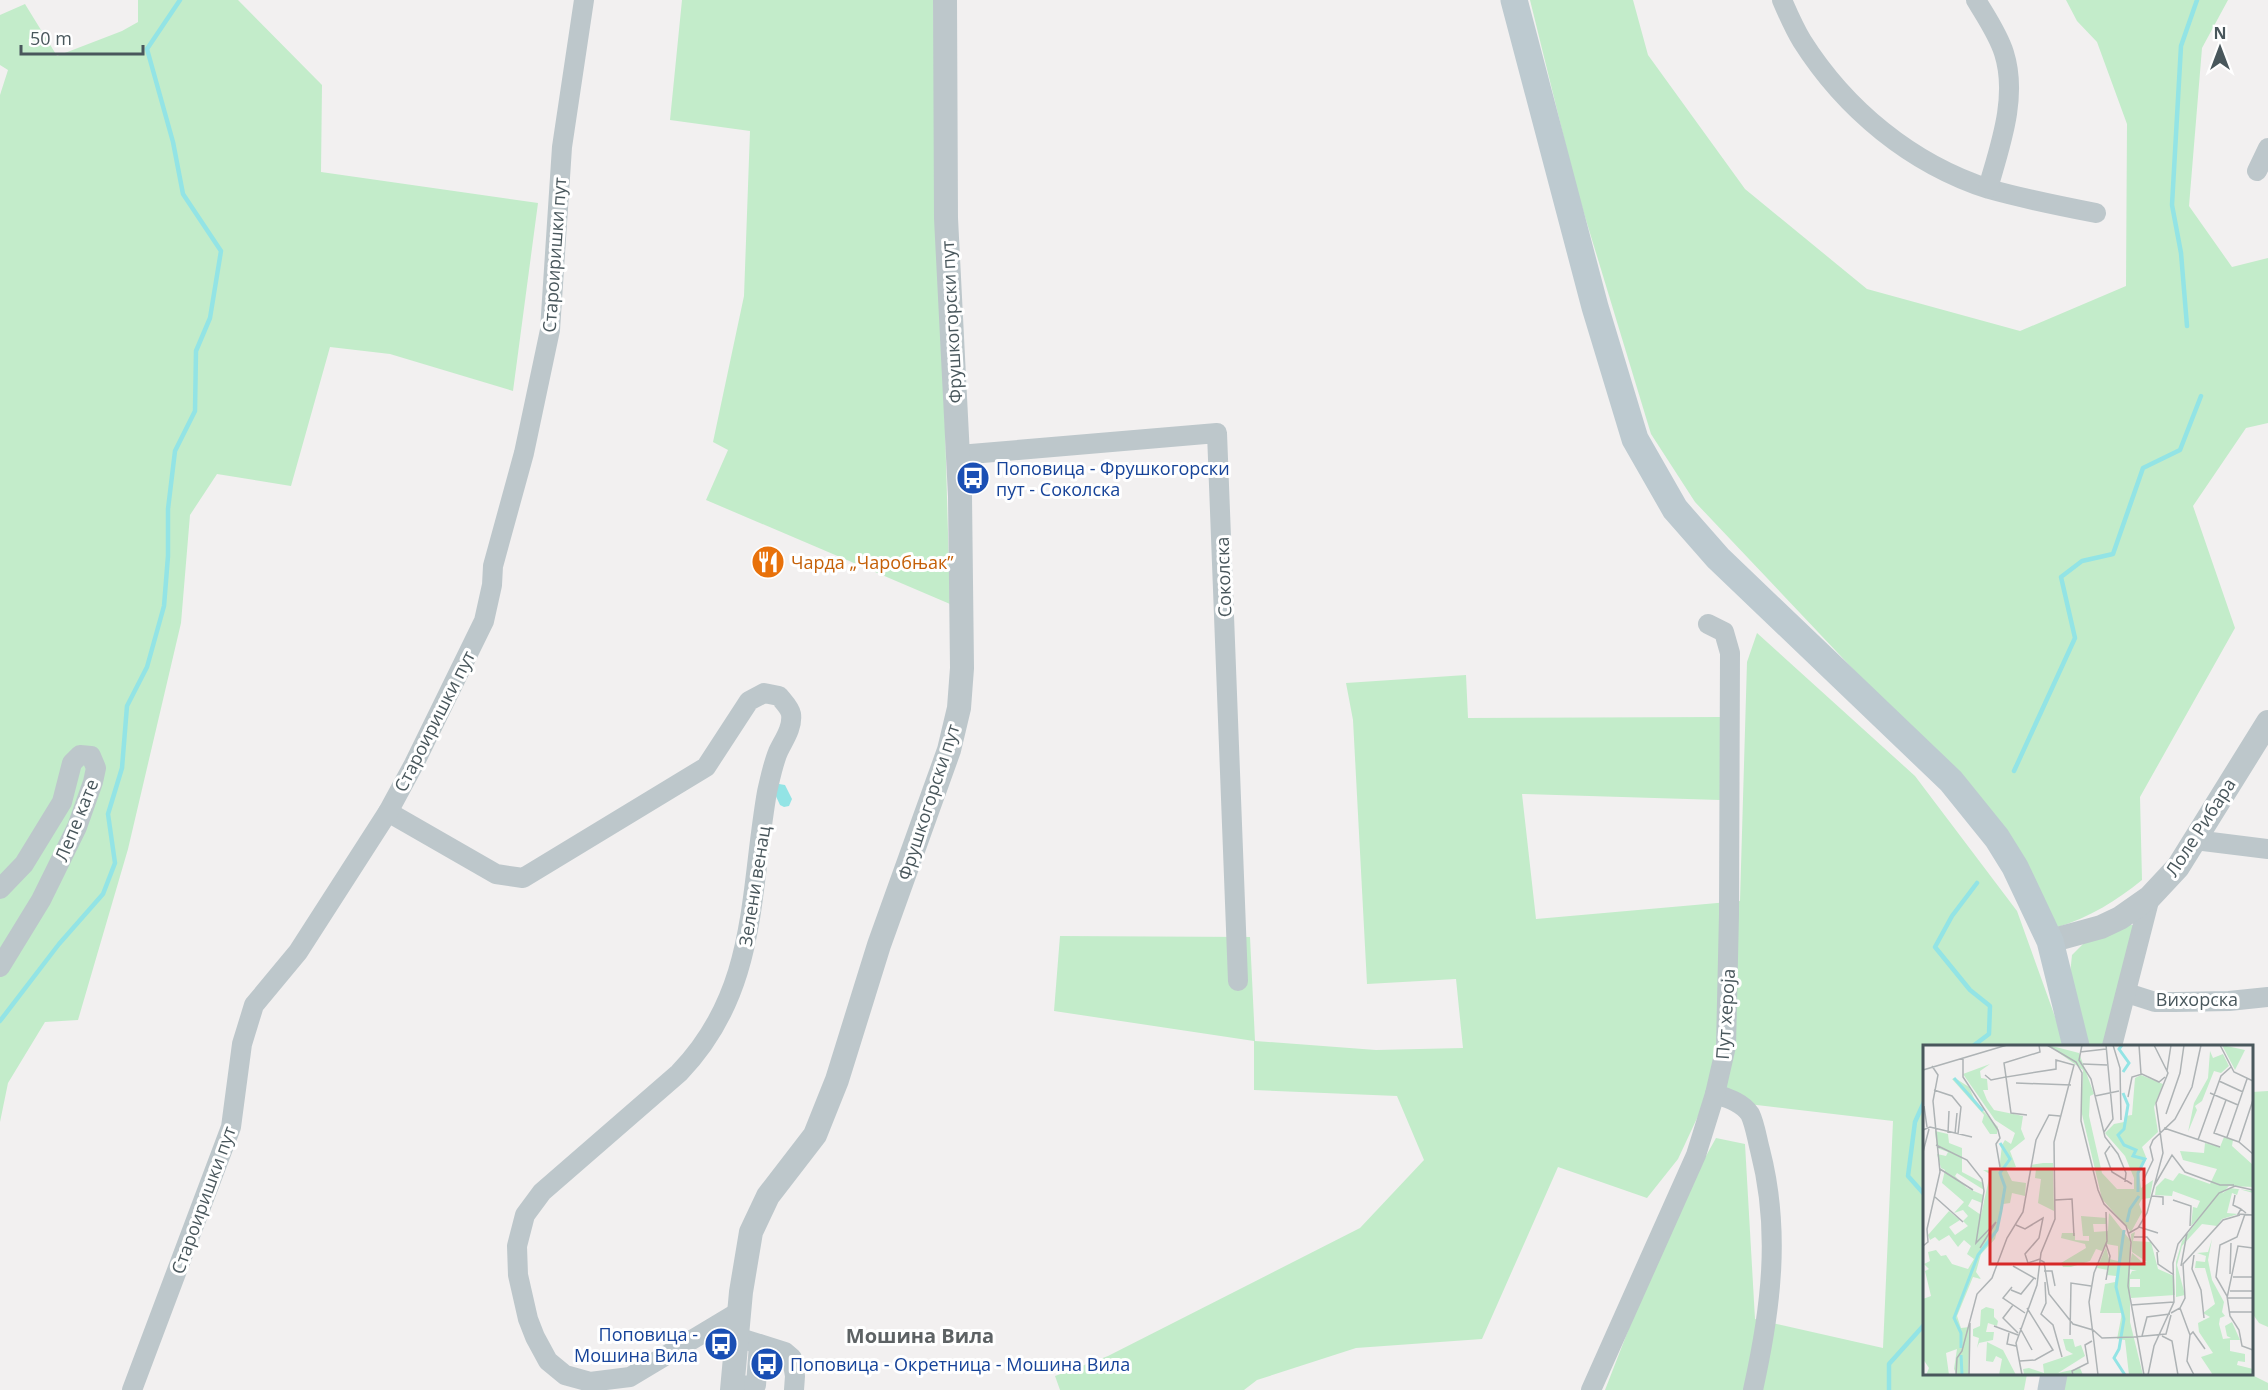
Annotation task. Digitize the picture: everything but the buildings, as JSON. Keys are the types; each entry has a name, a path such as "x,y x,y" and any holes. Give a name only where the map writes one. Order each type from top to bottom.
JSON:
{"main road":[{"path":"1514,0 1575,236 1635,439 1676,509 1718,558 1951,780 1997,838 2015,867 2050,941 2076,1045"},
{"path":"2051,1390 2054,1375"}],"street":[{"name":"Староиришки пут","path":"132,1390 231,1127 242,1044 254,1005 298,951 388,812 484,621 495,557 524,453 550,330 562,147 584,0"},
{"name":"Фрушкогорски пут","path":"732,1388 748,1340 740,1311 746,1251 751,1232 768,1196 815,1136 837,1080 879,945 954,732 958,708 962,668 959,456 946,218 945,0"},
{"path":"1782,0 1801,40 1824,73 1850,103 1889,136 1926,161 1988,188 2042,203 2096,213"},
{"path":"1976,0 1994,29 2004,53 2009,92 2000,144 1988,188"},
{"path":"2257,171 2268,148"},
{"name":"Соколска","path":"959,456 1217,433 1238,981"},
{"name":"Пут хероја","path":"1591,1390 1696,1155 1715,1094 1726,1046 1730,653 1724,632 1708,624"},
{"name":"Зелени венац","path":"388,812 496,874 523,878 706,767 749,701 764,693 779,696 791,711 792,723 777,755 768,791 747,945 725,1008 700,1048 679,1073 542,1192 525,1215 517,1246 518,1275 528,1319 535,1338 548,1361 566,1375 590,1382 630,1377 740,1311"},
{"name":"Лоле Рибара","path":"2050,941 2101,927 2120,918 2150,897 2178,867 2268,722"},
{"name":"Лепе кате","path":"0,889 24,864 62,802 72,763 80,755 90,756 96,768 77,827 41,900 0,967"},
{"path":"2195,840 2268,849"},
{"path":"2113,1045 2150,897"},
{"name":"Вихорска","path":"2127,993 2155,1002 2229,1001 2268,997"},
{"path":"1715,1094 1733,1100 1751,1116 1767,1179 1772,1238 1770,1306 1753,1390"},
{"path":"748,1340 785,1352 792,1358 794,1390"}],"green space":[{"path":"138,0 238,0 322,85 321,172 538,203 513,391 390,354 330,347 291,486 217,474 190,515 181,623 128,849 78,1020 45,1022 8,1083 0,1122 0,95 8,70 0,65 0,15 25,4 57,56 122,31 138,22"},
{"path":"682,0 933,0 950,604 706,500 728,450 713,442 744,296 750,131 670,120"},
{"path":"1530,0 1633,0 1648,55 1745,189 1867,289 2020,331 2126,286 2127,124 2097,42 2077,21 2066,0 2228,0 2202,48 2189,206 2232,267 2268,258 2268,423 2246,428 2193,506 2235,628 2140,797 2142,880 2122,895 2092,913 2058,927 2023,863 1853,669 1695,502 1651,434 1576,187"},
{"path":"1757,633 1915,776 2017,911 2063,1039 2062,1045 1923,1045 1923,1375 2027,1375 2024,1390 1605,1390 1673,1215 1716,1138 1745,1144 1755,1319 1883,1348 1893,1121 1706,1099 1678,1159 1647,1198 1558,1167 1482,1339 1356,1348 1257,1380 1244,1390 1060,1390 1055,1376 1108,1356 1360,1228 1424,1160 1397,1096 1254,1090 1254,1041 1054,1011 1060,936 1250,937 1255,1041 1376,1050 1463,1048 1456,979 1367,984 1353,720 1346,683 1466,675 1468,718 1722,717 1720,800 1522,794 1536,919 1740,901 1747,662"},
{"path":"2126,925 2136,925 2109,1045 2085,1045 2070,974 2072,955 2085,942"},
{"path":"2268,1091 2268,1327 2259,1323 2253,1314 2253,1092"},
{"path":"2066,1375 2252,1375 2268,1383 2268,1390 2063,1390"}],"water":[{"path":"779,784 785,785 792,799 789,806 780,805 774,792"}],"waterway":[{"path":"0,1021 59,944 103,894 115,863 108,814 122,768 127,706 147,667 164,606 168,556 168,509 175,451 195,411 196,351 210,318 221,251 183,194 173,142 147,49 180,0"},
{"path":"2187,326 2181,253 2172,205 2181,46 2197,0"},
{"path":"2014,771 2075,638 2061,577 2082,561 2113,554 2143,468 2180,450 2201,396"},
{"path":"1974,1045 1989,1034 1990,1006 1970,990 1935,947 1952,916 1977,883"},
{"path":"1923,1104 1915,1122 1908,1176 1923,1193"},
{"path":"1889,1390 1889,1364 1923,1326"}],"place":[{"name":"Поповица - Фрушкогорски пут - Соколска","path":"973,478"},
{"name":"Чарда „Чаробњак”","path":"768,562"},
{"name":"Поповица - Мошина Вила","path":"721,1344"},
{"name":"Поповица - Окретница - Мошина Вила","path":"767,1364"}],"district":[{"name":"Мошина Вила","path":"920,1335"}]}
